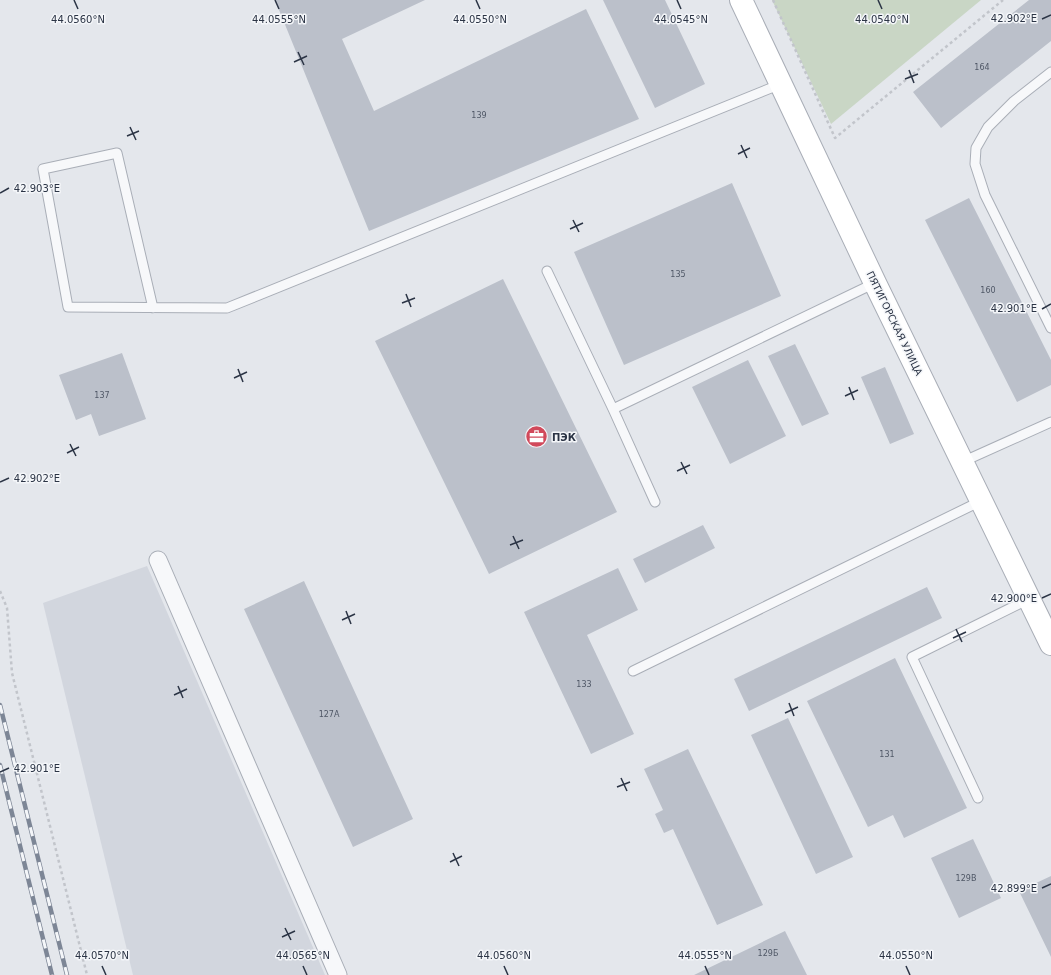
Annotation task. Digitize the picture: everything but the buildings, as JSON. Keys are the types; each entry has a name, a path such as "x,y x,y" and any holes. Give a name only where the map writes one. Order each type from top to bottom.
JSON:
{"main road":[{"name":"ПЯТИГОРСКАЯ УЛИЦА","path":"741,0 875,283 1051,644"}],"street":[{"path":"158,560 338,975"}],"lane":[{"path":"1051,72 1014,101 988,128 976,148 974,164 985,195 1051,328"},
{"path":"153,308 117,153 43,169 68,307 153,308 227,308 781,84"},
{"path":"547,271 613,408 655,502"},
{"path":"613,408 875,283"},
{"path":"962,462 1051,422"},
{"path":"633,671 981,501"},
{"path":"978,798 912,657 1029,600"}],"path":[{"path":"773,0 835,138 1003,0"},
{"path":"0,592 7,608 12,673 87,975"}],"shaded area":[{"path":"147,566 325,975 133,975 43,603"}],"green space":[{"path":"772,0 981,0 831,124"}],"railway":[{"path":"0,705 67,975"},
{"path":"0,765 52,975"}],"place":[{"name":"ПЭК","path":"536,437"}]}
